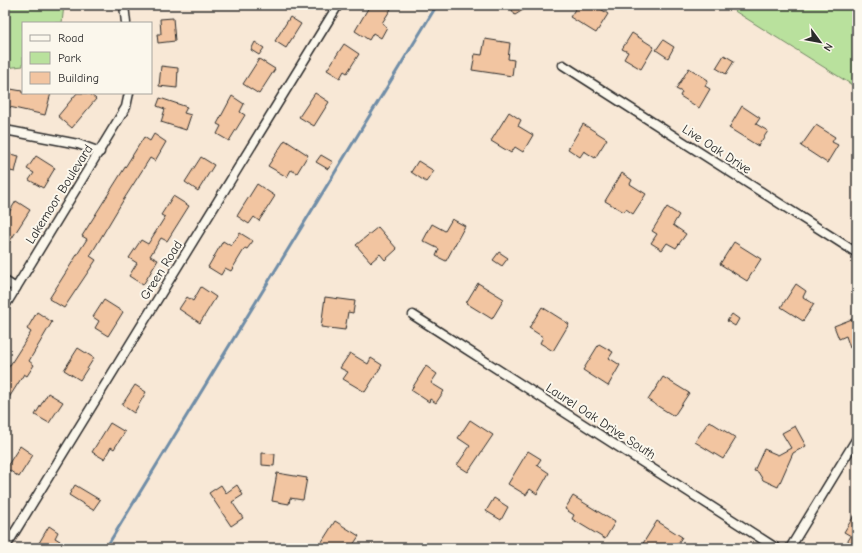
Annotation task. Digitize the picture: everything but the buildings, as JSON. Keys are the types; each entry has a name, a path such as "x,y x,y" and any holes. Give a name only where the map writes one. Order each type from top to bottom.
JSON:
{"street":[{"path":"124,5 126,22"},
{"name":"Green Road","path":"5,548 338,5"},
{"name":"Live Oak Drive","path":"563,65 857,254"},
{"name":"Lakemoor Boulevard","path":"5,306 100,152 126,107 129,94"},
{"path":"5,130 78,144 100,152"},
{"path":"5,281 16,288"},
{"name":"Laurel Oak Drive South","path":"413,315 776,548"},
{"path":"790,548 857,438"}],"green space":[{"path":"5,5 64,5 62,22 22,22 22,66 5,68"},
{"path":"725,5 857,5 857,88"}],"waterway":[{"path":"106,548 437,5"}]}
